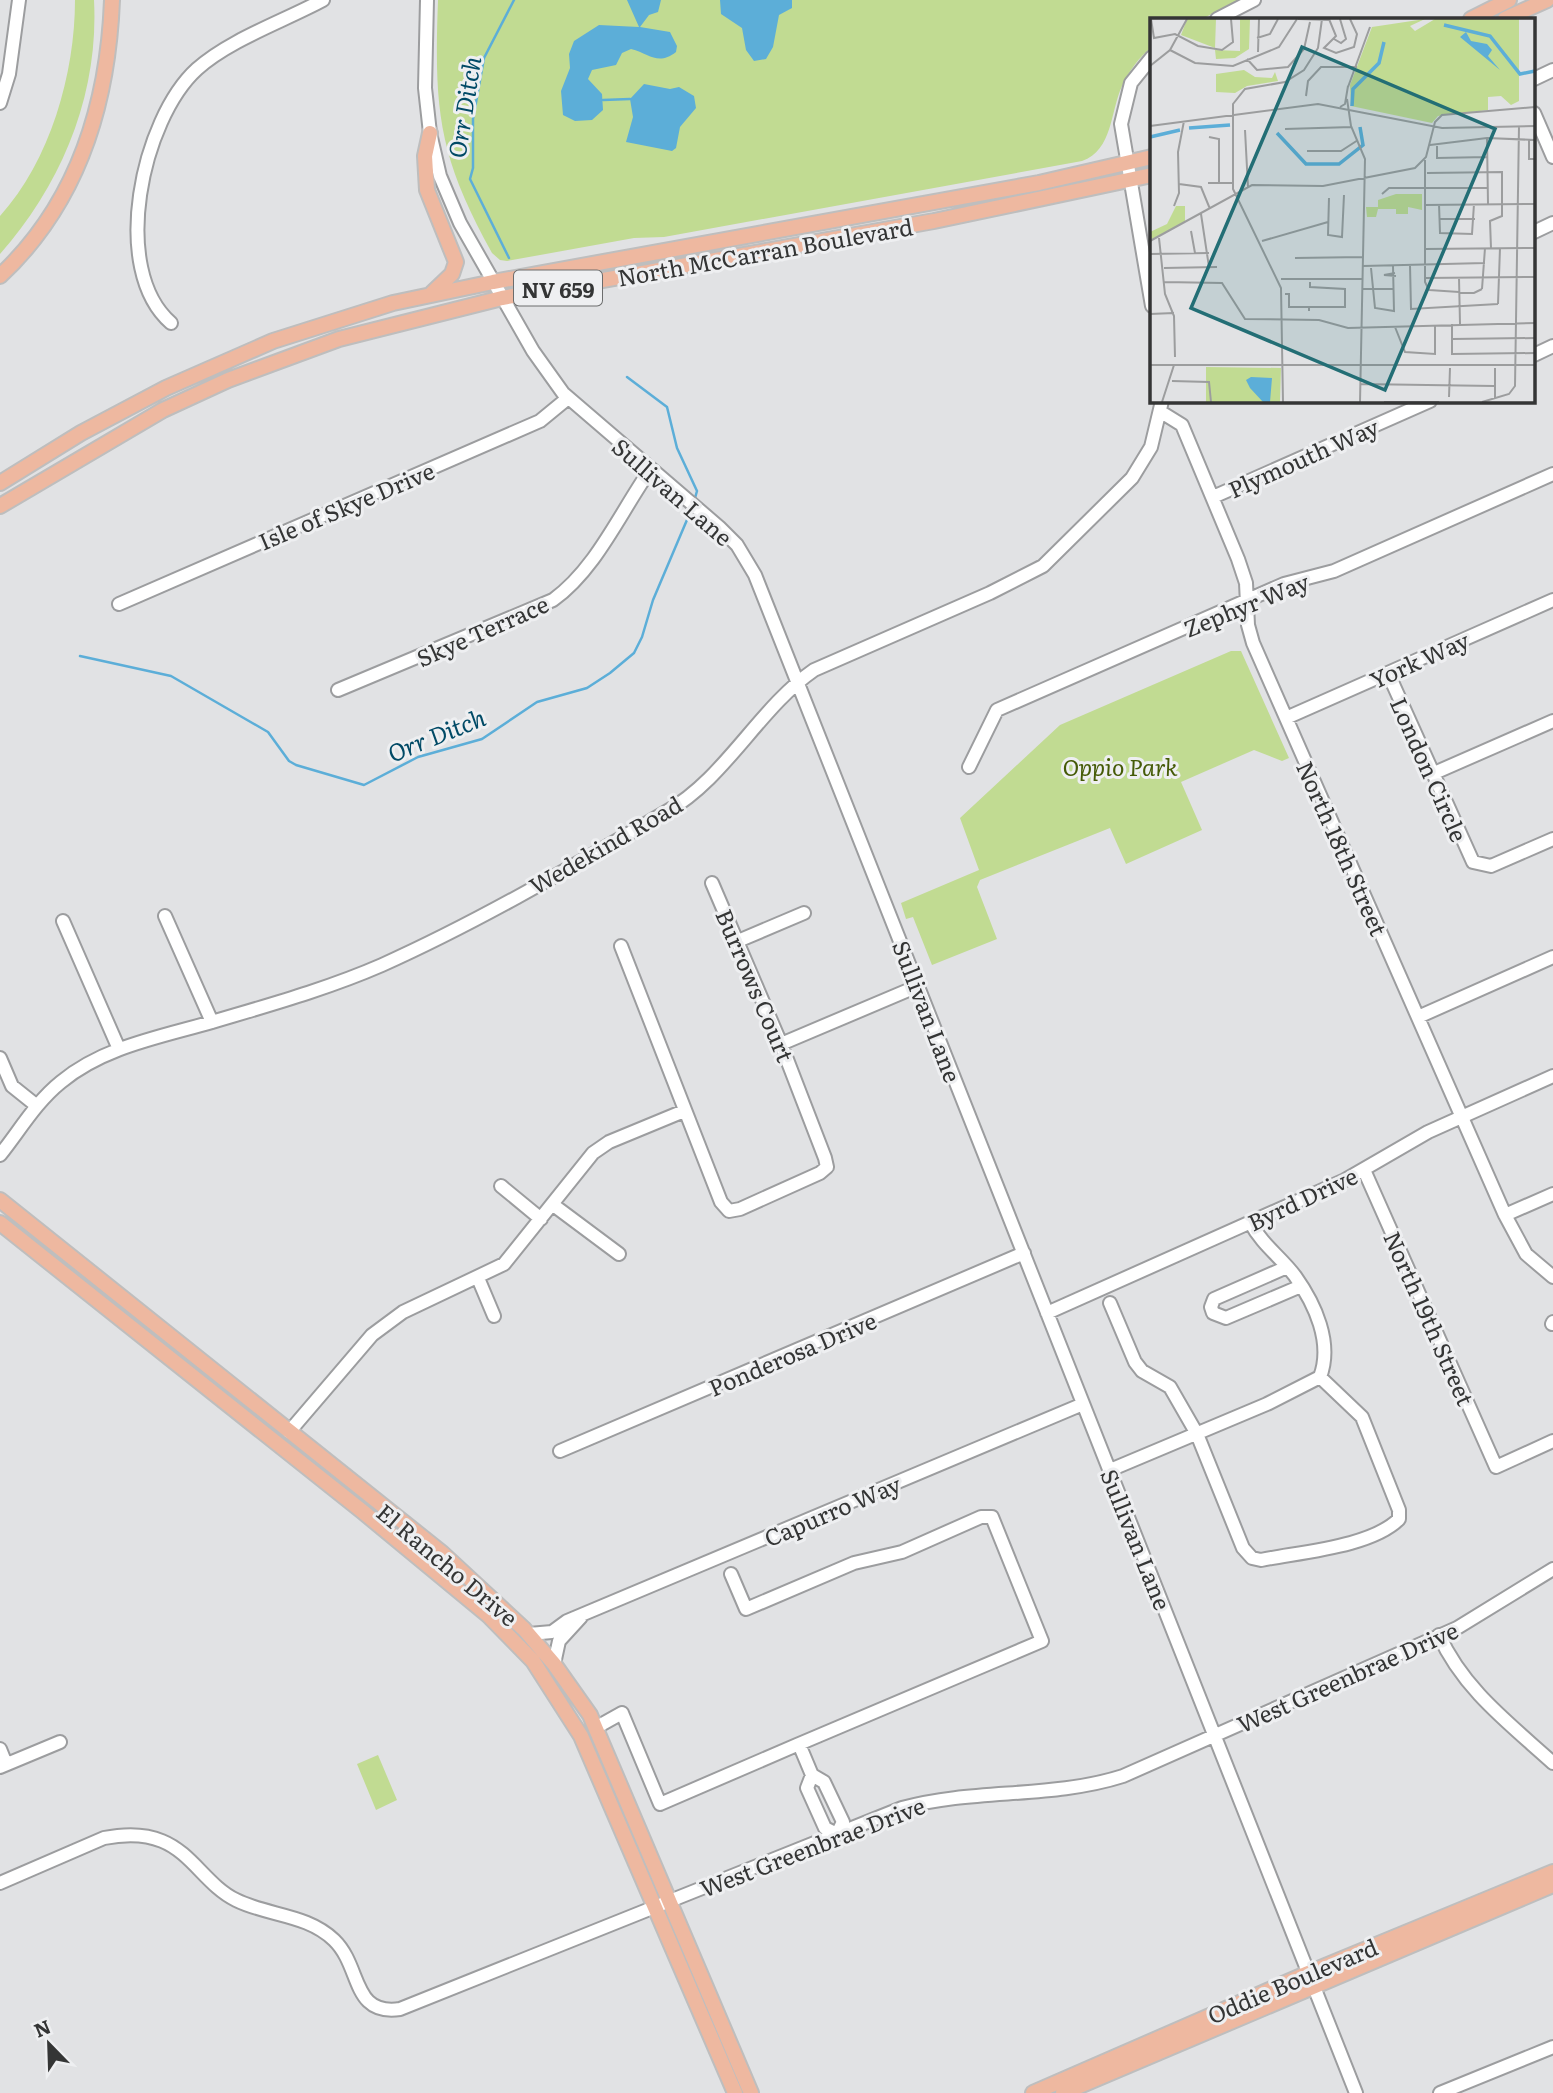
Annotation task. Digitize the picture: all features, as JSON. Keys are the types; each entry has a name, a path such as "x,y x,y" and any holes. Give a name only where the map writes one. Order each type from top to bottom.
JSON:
{"main road":[{"path":"0,276 47,223 85,150 102,93 108,60 111,0"},
{"path":"1473,18 1509,0"},
{"path":"1507,18 1546,0"},
{"path":"430,133 425,156 427,190 456,262 452,274 430,295"},
{"name":"North McCarran Boulevard","path":"0,483 125,409 211,368 325,324 430,295 493,282 1039,183 1150,158"},
{"name":"North McCarran Boulevard","path":"0,506 132,427 228,380 339,339 502,298 934,221 1150,176"},
{"name":"El Rancho Drive","path":"0,1200 481,1586 529,1634 570,1685 597,1727 751,2093"},
{"name":"El Rancho Drive","path":"0,1223 394,1537 488,1615 533,1661 581,1736 735,2093"},
{"path":"533,1661 542,1663 561,1682 570,1685"},
{"name":"Oddie Boulevard","path":"1033,2093 1306,1973 1553,1872"},
{"name":"Oddie Boulevard","path":"1063,2093 1553,1885"}],"street":[{"path":"0,103 9,74 19,0"},
{"path":"171,323 157,310 152,300 138,237 140,192 169,106 186,80 211,58 323,0"},
{"name":"Sullivan Lane","path":"427,0 425,88 430,133 446,194 502,298 533,351 568,398 719,527 746,559 1216,1735 1288,1918 1306,1973 1356,2093"},
{"path":"1219,18 1254,0"},
{"path":"1150,60 1132,83 1122,112 1126,164 1150,287"},
{"path":"1536,78 1553,70"},
{"path":"1536,118 1553,157"},
{"path":"1536,231 1553,223"},
{"path":"1536,354 1553,346"},
{"name":"Isle of Skye Drive","path":"119,604 540,421 568,398"},
{"name":"Plymouth Way","path":"1213,497 1428,402"},
{"name":"North 18th Street","path":"1162,406 1182,425 1213,497 1243,572 1253,643 1505,1215 1526,1254 1553,1276"},
{"name":"Wedekind Road","path":"0,1155 37,1106 63,1080 93,1060 119,1049 328,986 381,965 488,912 670,810 698,787 782,694 814,670 990,593 1043,566 1132,478 1150,447 1162,406"},
{"name":"Skye Terrace","path":"338,690 558,596 587,566 650,470"},
{"name":"Zephyr Way","path":"968,767 997,710 1284,584 1334,571 1553,474"},
{"name":"York Way","path":"1286,718 1553,600"},
{"name":"London Circle","path":"1388,673 1469,857 1478,865 1491,866 1553,839"},
{"path":"1432,774 1553,721"},
{"name":"Burrows Court","path":"684,1111 721,1202 729,1210 740,1209 827,1167 799,1088 712,883"},
{"path":"738,941 804,913"},
{"path":"165,916 212,1022"},
{"path":"63,921 119,1049"},
{"path":"289,1432 372,1335 410,1309 504,1264 593,1153 619,1137 684,1111 621,946"},
{"path":"1418,1017 1553,957"},
{"path":"781,1044 918,986"},
{"path":"0,1058 12,1086 37,1106"},
{"name":"Byrd Drive","path":"1047,1312 1364,1170 1428,1132 1553,1076"},
{"name":"North 19th Street","path":"1364,1170 1496,1466 1553,1441"},
{"path":"500,1186 541,1219"},
{"path":"1505,1215 1553,1194"},
{"path":"552,1205 619,1254"},
{"path":"1110,1470 1267,1404 1320,1377 1327,1353 1310,1300 1287,1267 1269,1251 1250,1222"},
{"name":"Ponderosa Drive","path":"560,1451 1024,1253"},
{"path":"1287,1267 1214,1299 1211,1307 1213,1313 1226,1318 1301,1286"},
{"path":"478,1278 494,1316"},
{"path":"1110,1303 1135,1362 1142,1371 1170,1387 1197,1434 1243,1548 1252,1558 1261,1560 1379,1533 1399,1519 1392,1491 1362,1417 1320,1377"},
{"name":"Capurro Way","path":"529,1634 552,1632 567,1621 582,1617 1083,1404"},
{"path":"597,1727 622,1713 660,1804 1042,1641 992,1517 981,1517 902,1552 854,1563 746,1609 731,1574"},
{"name":"West Greenbrae Drive","path":"0,1883 104,1838 120,1835 150,1837 178,1849 208,1880 235,1900 322,1930 334,1939 351,1962 363,1997 380,2010 400,2009 837,1834 925,1802 1067,1789 1101,1783 1440,1635 1484,1613 1553,1569"},
{"name":"Capurro Way","path":"554,1664 559,1641 582,1617"},
{"path":"1440,1635 1448,1655 1476,1693 1553,1763"},
{"path":"0,1749 3,1766 60,1742"},
{"path":"799,1744 812,1775 824,1782 843,1822 837,1834 825,1828 807,1788 812,1775"},
{"path":"1440,2093 1553,2047"}],"green space":[{"path":"75,0 94,0 94,35 83,103 72,136 42,198 0,254 0,216 33,169 56,115 70,57"},
{"path":"438,0 1239,0 1204,18 1150,18 1150,49 1125,80 1100,148 1082,161 664,237 634,238 507,261 500,260 492,253 460,188 450,159 439,103"},
{"name":"Oppio Park","path":"1231,651 1241,651 1289,758 1282,761 1254,750 1181,782 1202,830 1126,864 1110,828 980,880 977,887 997,939 932,965 913,917 906,919 901,903 979,870 960,818 1060,725"},
{"path":"378,1755 397,1800 376,1810 357,1764"}],"water":[{"path":"627,0 661,0 658,12 649,15 640,27 670,32 677,46 676,52 659,59 631,49 622,53 616,65 592,70 588,79 602,94 603,110 592,120 575,121 563,115 561,91 570,68 569,54 574,41 599,25 639,27"},
{"path":"720,0 792,0 792,8 779,15 773,47 766,59 754,61 746,50 742,28 721,14"},
{"path":"644,84 670,89 679,87 694,96 696,108 680,127 676,148 672,151 626,142 633,117 630,99"}],"waterway":[{"name":"Orr Ditch","path":"509,258 470,179 473,168 473,119 484,58 514,0"},
{"path":"603,100 630,99"},
{"name":"Orr Ditch","path":"627,377 667,407 677,448 697,491 695,498"},
{"name":"Orr Ditch","path":"80,656 171,676 268,732 289,761 296,765 364,785 418,757 482,739 537,702 587,688 634,653 692,508"}]}
